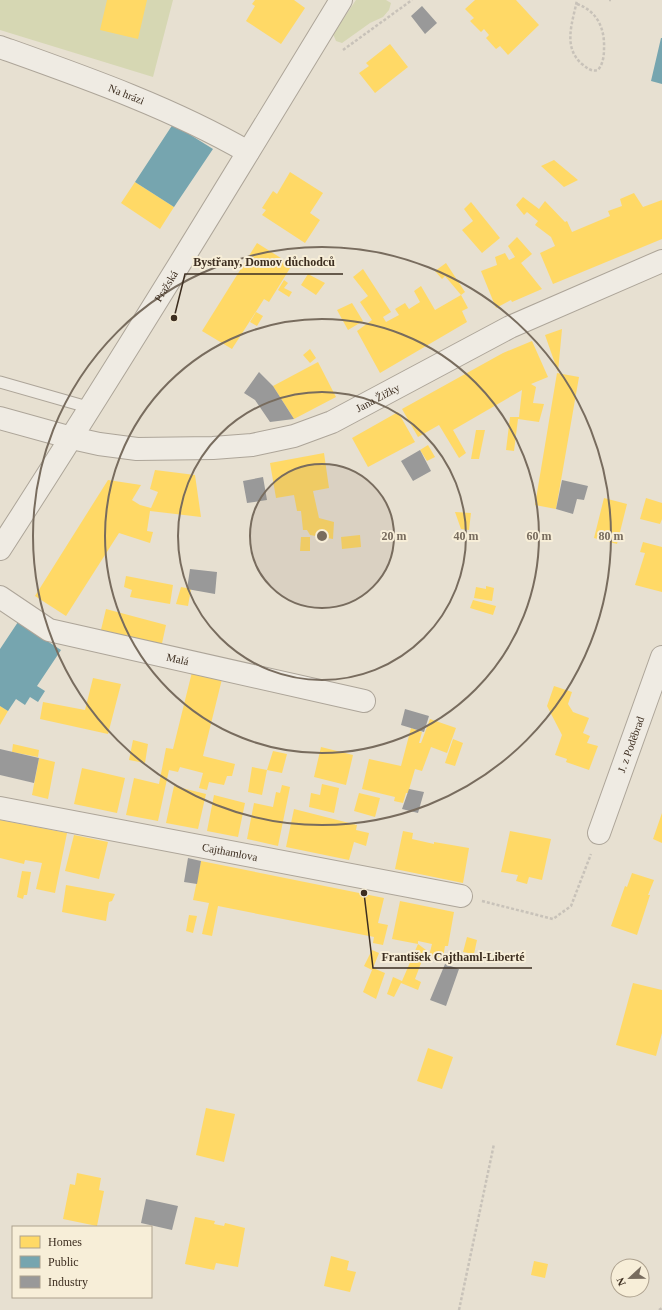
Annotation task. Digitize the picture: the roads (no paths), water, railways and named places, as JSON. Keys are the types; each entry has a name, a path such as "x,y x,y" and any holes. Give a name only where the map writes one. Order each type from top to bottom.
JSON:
{"street":[{"name":"Pražská","path":"0,549 72,438 341,0"},
{"name":"Na hrázi","path":"0,47 69,71 123,93 189,121 248,152"},
{"name":"Jana Žižky","path":"0,418 72,438 99,444 137,449 252,445 294,436 332,422 510,327 662,261"},
{"name":"Malá","path":"0,598 49,630 364,701"},
{"name":"J. z Poděbrad","path":"599,833 662,657"},
{"name":"Cajthamlova","path":"0,808 461,896"}],"lane":[{"path":"0,382 90,408"}],"place":[{"name":"Bystřany, Domov důchodců","path":"174,318"},
{"name":"František Cajthaml-Liberté","path":"364,893"}]}
